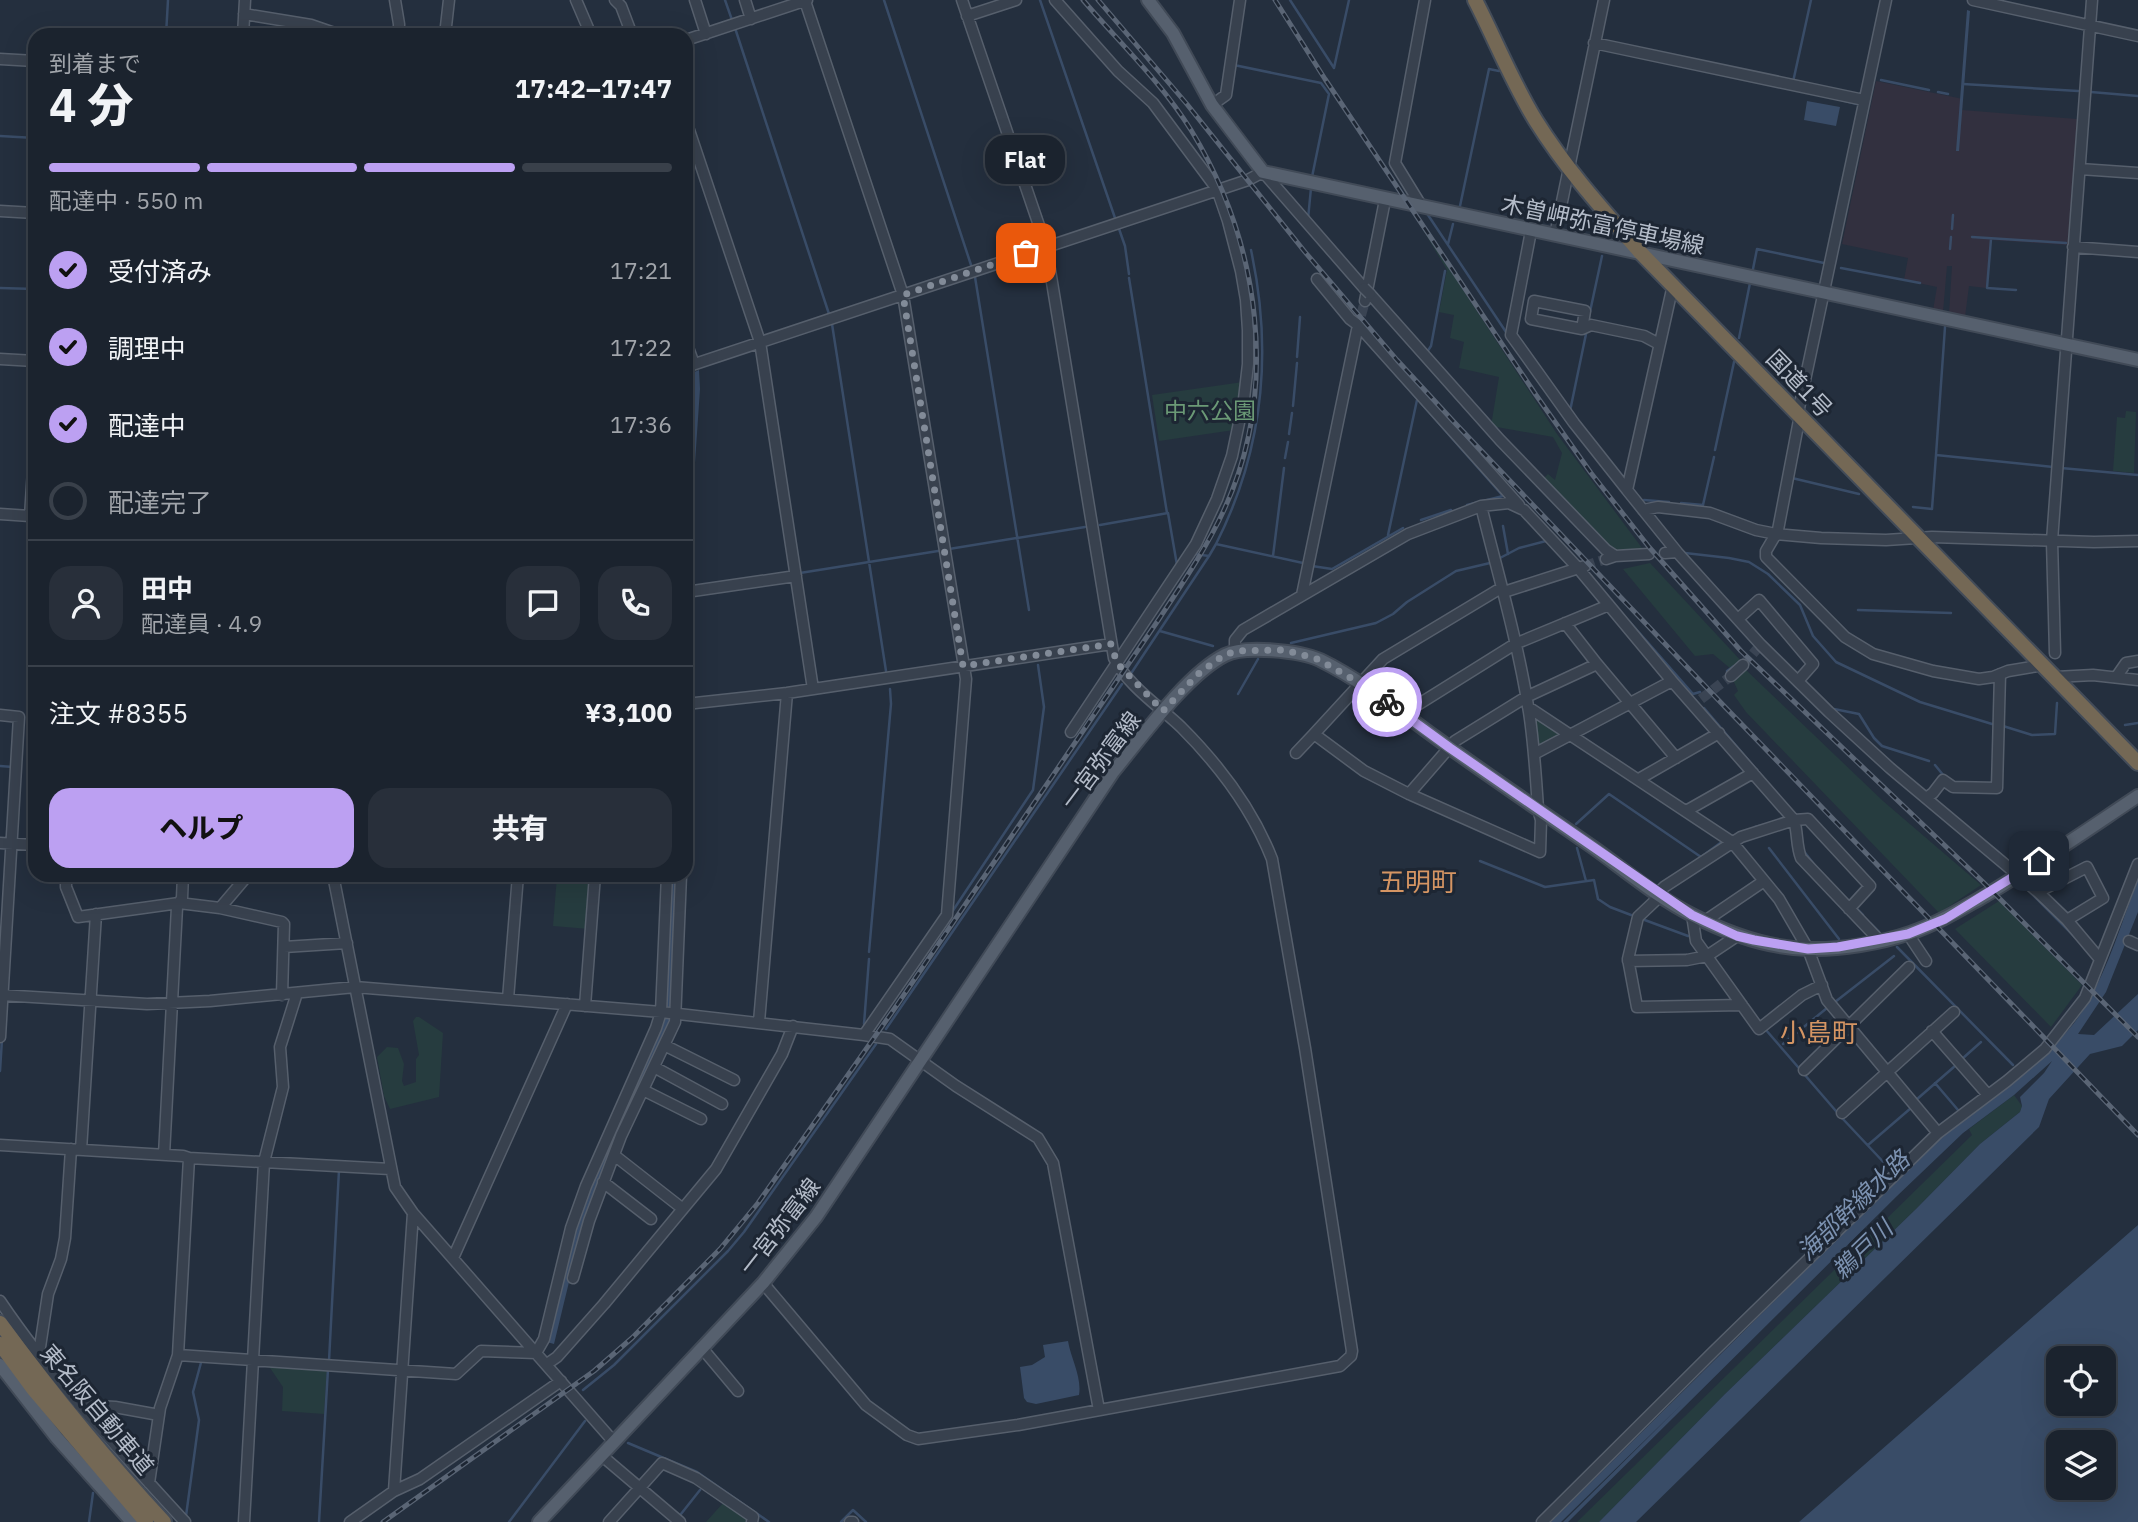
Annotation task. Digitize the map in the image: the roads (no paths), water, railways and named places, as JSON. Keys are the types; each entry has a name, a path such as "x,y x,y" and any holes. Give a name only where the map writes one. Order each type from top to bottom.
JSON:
{"highway":[{"name":"国道1号","path":"1475,0 1534,117 1593,200 1640,252 2138,763"},
{"name":"東名阪自動車道","path":"0,1323 71,1414 164,1522"},
{"name":"東名阪自動車道","path":"0,1344 43,1401 146,1522"}],"main road":[{"path":"1148,0 1172,33 1212,105 1263,172"},
{"name":"木曽岬弥富停車場線","path":"1263,172 2138,360"},
{"name":"一宮弥富線","path":"538,1522 763,1283 816,1216 1105,783 1163,711 1198,674 1224,655 1236,651 1285,650 1317,659 1360,683 1692,915 1737,936 1770,944 1808,949 1838,947 1908,934 1945,919 2018,876 2138,796"},
{"path":"0,1364 57,1438 132,1522"}],"street":[{"path":"243,28 245,0"},
{"path":"395,0 399,28"},
{"path":"446,28 449,0"},
{"path":"576,0 588,28"},
{"path":"615,0 621,6 629,28"},
{"path":"695,0 706,34"},
{"path":"745,0 751,19"},
{"path":"693,38 751,19 781,4 806,0 903,295 966,679 947,915 864,1035"},
{"path":"763,1283 866,1405 908,1435 918,1439 1018,1425 1340,1366 1351,1356 1352,1350 1305,1048 1272,859 1251,815 1218,766 1117,663 1111,644 1046,246 962,0"},
{"path":"967,16 1016,0"},
{"path":"1055,0 1118,71 1153,103 1217,190 1232,233 1246,300 1248,364 1232,456 1217,499 1196,544 1071,732"},
{"path":"1212,105 1226,95 1240,0"},
{"path":"1422,207 1395,163 1425,0"},
{"path":"1555,235 1604,0"},
{"path":"1886,0 1776,534 1766,551 1766,557 1848,639 1873,654 1933,671 1979,679 2044,665"},
{"path":"1974,0 2138,36"},
{"path":"2055,653 2052,541 2092,0"},
{"path":"244,14 320,28"},
{"path":"1594,43 1864,100"},
{"path":"0,60 28,61"},
{"path":"693,142 760,342 814,689"},
{"path":"2080,169 2138,173"},
{"path":"693,365 1248,180 1263,172 1368,295 1610,558 1648,554"},
{"path":"1368,295 1385,200"},
{"path":"0,211 28,213"},
{"path":"1531,231 1511,335 1574,423 1677,552 1738,619 1759,647 1880,759 2038,892 2067,920 2099,958"},
{"path":"2073,247 2138,252"},
{"path":"1317,279 1442,421 1581,567 1672,681 1698,702 1719,733 1794,820 1796,845 1801,858 1880,940"},
{"path":"1627,490 1672,285"},
{"path":"1582,329 1585,311 1534,301 1531,318 1582,329 1591,325 1644,336 1659,344"},
{"path":"1302,596 1357,330"},
{"path":"0,359 28,361"},
{"path":"1236,651 1235,640 1243,630 1408,534 1481,506 1509,503 1524,510"},
{"path":"1314,734 1364,771 1540,852 1541,820 1527,702 1481,506"},
{"path":"1643,509 1658,507 1710,513 1756,530 1776,534 1886,540 1933,537 2138,541"},
{"path":"0,514 28,516"},
{"path":"1665,553 1677,552"},
{"path":"1501,588 1507,591 1581,567"},
{"path":"693,591 796,576"},
{"path":"1296,753 1383,659 1501,588"},
{"path":"1738,619 1759,600 1813,664 1798,681"},
{"path":"1403,713 1515,644 1609,605"},
{"path":"1566,623 1676,758"},
{"path":"693,703 786,693 1111,644"},
{"path":"2117,676 2126,663 2138,661"},
{"path":"1409,794 1455,741 1597,664"},
{"path":"1731,676 1743,666"},
{"path":"1926,798 1943,780 1953,787 1997,788 2000,674"},
{"path":"2056,677 2093,675 2138,680"},
{"path":"1534,754 1672,681"},
{"path":"759,1022 786,693"},
{"path":"1527,702 1732,842 1779,899 1808,949 1827,1000 1938,1133"},
{"path":"0,715 19,717 6,843 0,1037"},
{"path":"1639,779 1719,733"},
{"path":"1686,810 1753,773"},
{"path":"1742,1005 1637,1007 1628,961 1638,917 1657,899 1658,893 1664,887 1732,842 1794,820 1808,819 1870,886 1849,909"},
{"path":"6,843 28,845"},
{"path":"1542,1522 1938,1133 2045,1049 2085,998 2138,863"},
{"path":"2038,892 2087,867 2103,898 2067,920"},
{"path":"1705,921 1764,881"},
{"path":"66,882 78,917 179,903 220,908 282,922 282,995"},
{"path":"164,1155 177,907 182,898 183,882"},
{"path":"220,908 242,882"},
{"path":"334,882 390,1169 400,1196 613,1441"},
{"path":"508,999 517,882"},
{"path":"585,1006 594,882"},
{"path":"537,1353 614,1155 675,1022 668,1013 667,882"},
{"path":"570,1270 571,1228 586,1186 650,1040 668,1013 680,882"},
{"path":"36,1352 40,1348 48,1294 65,1238 76,1150 96,914"},
{"path":"1692,915 1696,941 1759,1030 1802,995 1822,985"},
{"path":"1908,934 1926,961"},
{"path":"1628,961 1687,960 1707,956 1737,936"},
{"path":"284,947 347,943"},
{"path":"1804,1070 1909,967"},
{"path":"1,995 172,1003 355,987 668,1013 890,1039 956,1086 1038,1138 1054,1163 1099,1410"},
{"path":"244,1522 264,1162 283,1087 280,1047 298,993"},
{"path":"453,1258 567,1004"},
{"path":"1842,1113 1954,1012"},
{"path":"547,1364 604,1304 716,1169 782,1054 793,1026"},
{"path":"1932,1031 1988,1095"},
{"path":"664,1045 734,1080"},
{"path":"654,1067 722,1104"},
{"path":"643,1090 701,1119"},
{"path":"0,1145 390,1169"},
{"path":"614,1155 683,1209"},
{"path":"149,1483 159,1415 178,1355 189,1158"},
{"path":"603,1182 651,1219"},
{"path":"394,1491 413,1213"},
{"path":"0,1301 36,1352 79,1405 184,1522"},
{"path":"702,1348 737,1391"},
{"path":"178,1355 456,1374 481,1350 537,1353"},
{"path":"350,1522 394,1491 420,1479 561,1381"},
{"path":"79,1405 115,1407 159,1415"},
{"path":"601,1455 677,1521"},
{"path":"609,1522 662,1462 696,1478 753,1517 752,1522"}],"water":[{"path":"1967,10 1970,11 1959,151 1956,151"},
{"path":"1807,101 1840,107 1836,126 1804,120"},
{"path":"699,370 700,389 693,492 693,392 693,373"},
{"path":"2138,880 2138,912 2106,992 2078,1034 2094,1035 2138,994 2138,1030 2122,1046 2090,1054 2049,1099 2039,1127 1636,1522 1599,1522 1725,1394 1980,1144 2020,1112 2020,1097 2052,1061 2014,1095 1963,1133 1568,1522 1563,1522 1683,1403 1561,1522 1551,1522 1927,1151 2031,1066 2062,1037 2076,1021 2095,989"},
{"path":"670,882 677,882 670,1020 585,1216 554,1344 547,1342 577,1220 612,1131 663,1019"},
{"path":"2138,1225 2138,1522 1799,1522"},
{"path":"1068,1341 1078,1375 1079,1395 1036,1404 1027,1402 1024,1398 1020,1367 1032,1365 1045,1357 1043,1345"}],"waterway":[{"path":"166,28 168,0"},
{"path":"725,0 732,20"},
{"path":"884,0 971,265"},
{"path":"1040,0 1115,218"},
{"path":"1290,0 1334,68"},
{"path":"1334,68 1349,0"},
{"path":"1793,82 1811,0"},
{"path":"735,28 829,314"},
{"path":"1234,65 1321,83 1329,94 1312,177"},
{"path":"1460,206 1489,69 1499,71"},
{"path":"1881,80 1929,90"},
{"path":"1963,84 2078,91"},
{"path":"1938,92 1948,94"},
{"path":"2091,92 2138,96"},
{"path":"1837,99 1857,104"},
{"path":"0,136 28,138"},
{"path":"1308,219 1311,188"},
{"path":"1428,215 1508,335"},
{"path":"1952,229 1953,215"},
{"path":"1448,244 1453,224"},
{"path":"1118,226 1125,246 1129,274"},
{"path":"1950,249 1951,237"},
{"path":"1972,237 2066,243"},
{"path":"1991,239 1987,288 2016,290"},
{"path":"1753,269 1757,249 1824,263"},
{"path":"1216,544 1244,473 1254,437 1259,400 1261,326 1251,250"},
{"path":"1588,321 1602,256"},
{"path":"1841,268 1920,283"},
{"path":"1427,352 1431,346 1445,271"},
{"path":"975,277 1029,610"},
{"path":"1129,278 1167,513"},
{"path":"1739,338 1750,283"},
{"path":"0,288 28,289"},
{"path":"1297,357 1300,317"},
{"path":"832,324 886,671"},
{"path":"1945,327 1936,455 2053,467"},
{"path":"1570,411 1586,334"},
{"path":"1715,450 1734,362"},
{"path":"1293,406 1297,363"},
{"path":"1390,368 1503,496 1467,505"},
{"path":"1388,535 1417,400"},
{"path":"1289,434 1292,413"},
{"path":"1285,458 1288,442"},
{"path":"1913,507 1932,509 1936,455"},
{"path":"1681,503 1703,505 1714,457"},
{"path":"1273,556 1284,468"},
{"path":"2061,468 2138,475"},
{"path":"1792,478 1859,494"},
{"path":"1644,500 1669,502"},
{"path":"1421,520 1451,510"},
{"path":"1100,525 1168,513 1177,565"},
{"path":"1503,526 1508,554"},
{"path":"949,549 1085,527"},
{"path":"1312,566 1332,569 1403,528"},
{"path":"1500,558 1519,548 1546,541 1549,543"},
{"path":"1194,554 1209,556 1216,544 1303,563"},
{"path":"800,573 938,551"},
{"path":"1685,553 1749,562 1768,574 1800,605 1813,636 1836,662 1920,702 1992,724"},
{"path":"1132,672 1209,556"},
{"path":"1291,643 1376,623 1456,571 1490,563"},
{"path":"1858,610 1951,613"},
{"path":"1629,621 1693,694 1700,692"},
{"path":"1160,631 1213,646"},
{"path":"1238,694 1258,659"},
{"path":"952,912 1033,790 1044,707 1038,665"},
{"path":"1727,671 1734,666"},
{"path":"886,1029 1122,684"},
{"path":"869,952 891,704 890,689"},
{"path":"2003,726 2032,735 2055,734 2057,703"},
{"path":"1704,708 1772,788"},
{"path":"1834,709 1859,714 1882,746 1929,761"},
{"path":"2125,725 2138,723"},
{"path":"1935,765 1944,776"},
{"path":"0,766 13,767"},
{"path":"1576,824 1609,794 1701,857 1723,841"},
{"path":"1770,823 1781,819"},
{"path":"1755,827 1763,825"},
{"path":"1577,848 1586,881"},
{"path":"1769,848 1839,939"},
{"path":"1803,850 1816,867"},
{"path":"1480,861 1545,887 1594,880 1598,899 1631,915"},
{"path":"2027,889 2077,939"},
{"path":"1856,908 1863,915"},
{"path":"1642,919 1688,936"},
{"path":"1870,923 1879,932"},
{"path":"1897,947 2013,1065"},
{"path":"1835,1002 1894,956"},
{"path":"864,1024 869,959"},
{"path":"1783,1044 1827,1008"},
{"name":"海部幹線水路","path":"1766,1030 1889,1168"},
{"path":"0,1071 2,1039"},
{"path":"1962,1059 1981,1042"},
{"path":"583,1390 614,1365 728,1251 876,1044"},
{"path":"1916,1100 1955,1066"},
{"path":"1935,1083 1958,1110"},
{"path":"1868,1145 1911,1108"},
{"path":"329,1361 339,1170"},
{"path":"186,1516 199,1420 193,1392 202,1359"},
{"path":"319,1522 328,1369"},
{"path":"509,1522 585,1421"},
{"path":"628,1443 697,1472 769,1522"},
{"path":"681,1514 700,1490"},
{"path":"89,1522 93,1493"},
{"path":"841,1522 853,1510 866,1522"}],"tunnel":[{"path":"1357,330 1365,301"},
{"path":"1585,566 1606,559"},
{"path":"1743,665 1757,649"},
{"path":"1701,699 1731,676"}],"railway":[{"path":"383,1522 594,1371 632,1338 720,1249 758,1203 897,1005 1159,619 1202,552 1224,510 1241,463 1252,415 1256,366 1254,317 1247,268 1233,220 1215,174 1191,130 1154,79 1083,0"},
{"path":"1098,0 1397,360 1726,708 2138,1135"},
{"path":"1275,0 1536,395 1591,473 1649,547 1741,651 1982,881 2138,1037"}],"place":[{"name":"Flat","path":"1026,253"}],"district":[{"name":"五明町","path":"1418,881"},
{"name":"小島町","path":"1819,1032"}],"park label":[{"name":"中六公園","path":"1210,410"}],"water label":[{"name":"鵜戸川","path":"1862,1249"}]}
